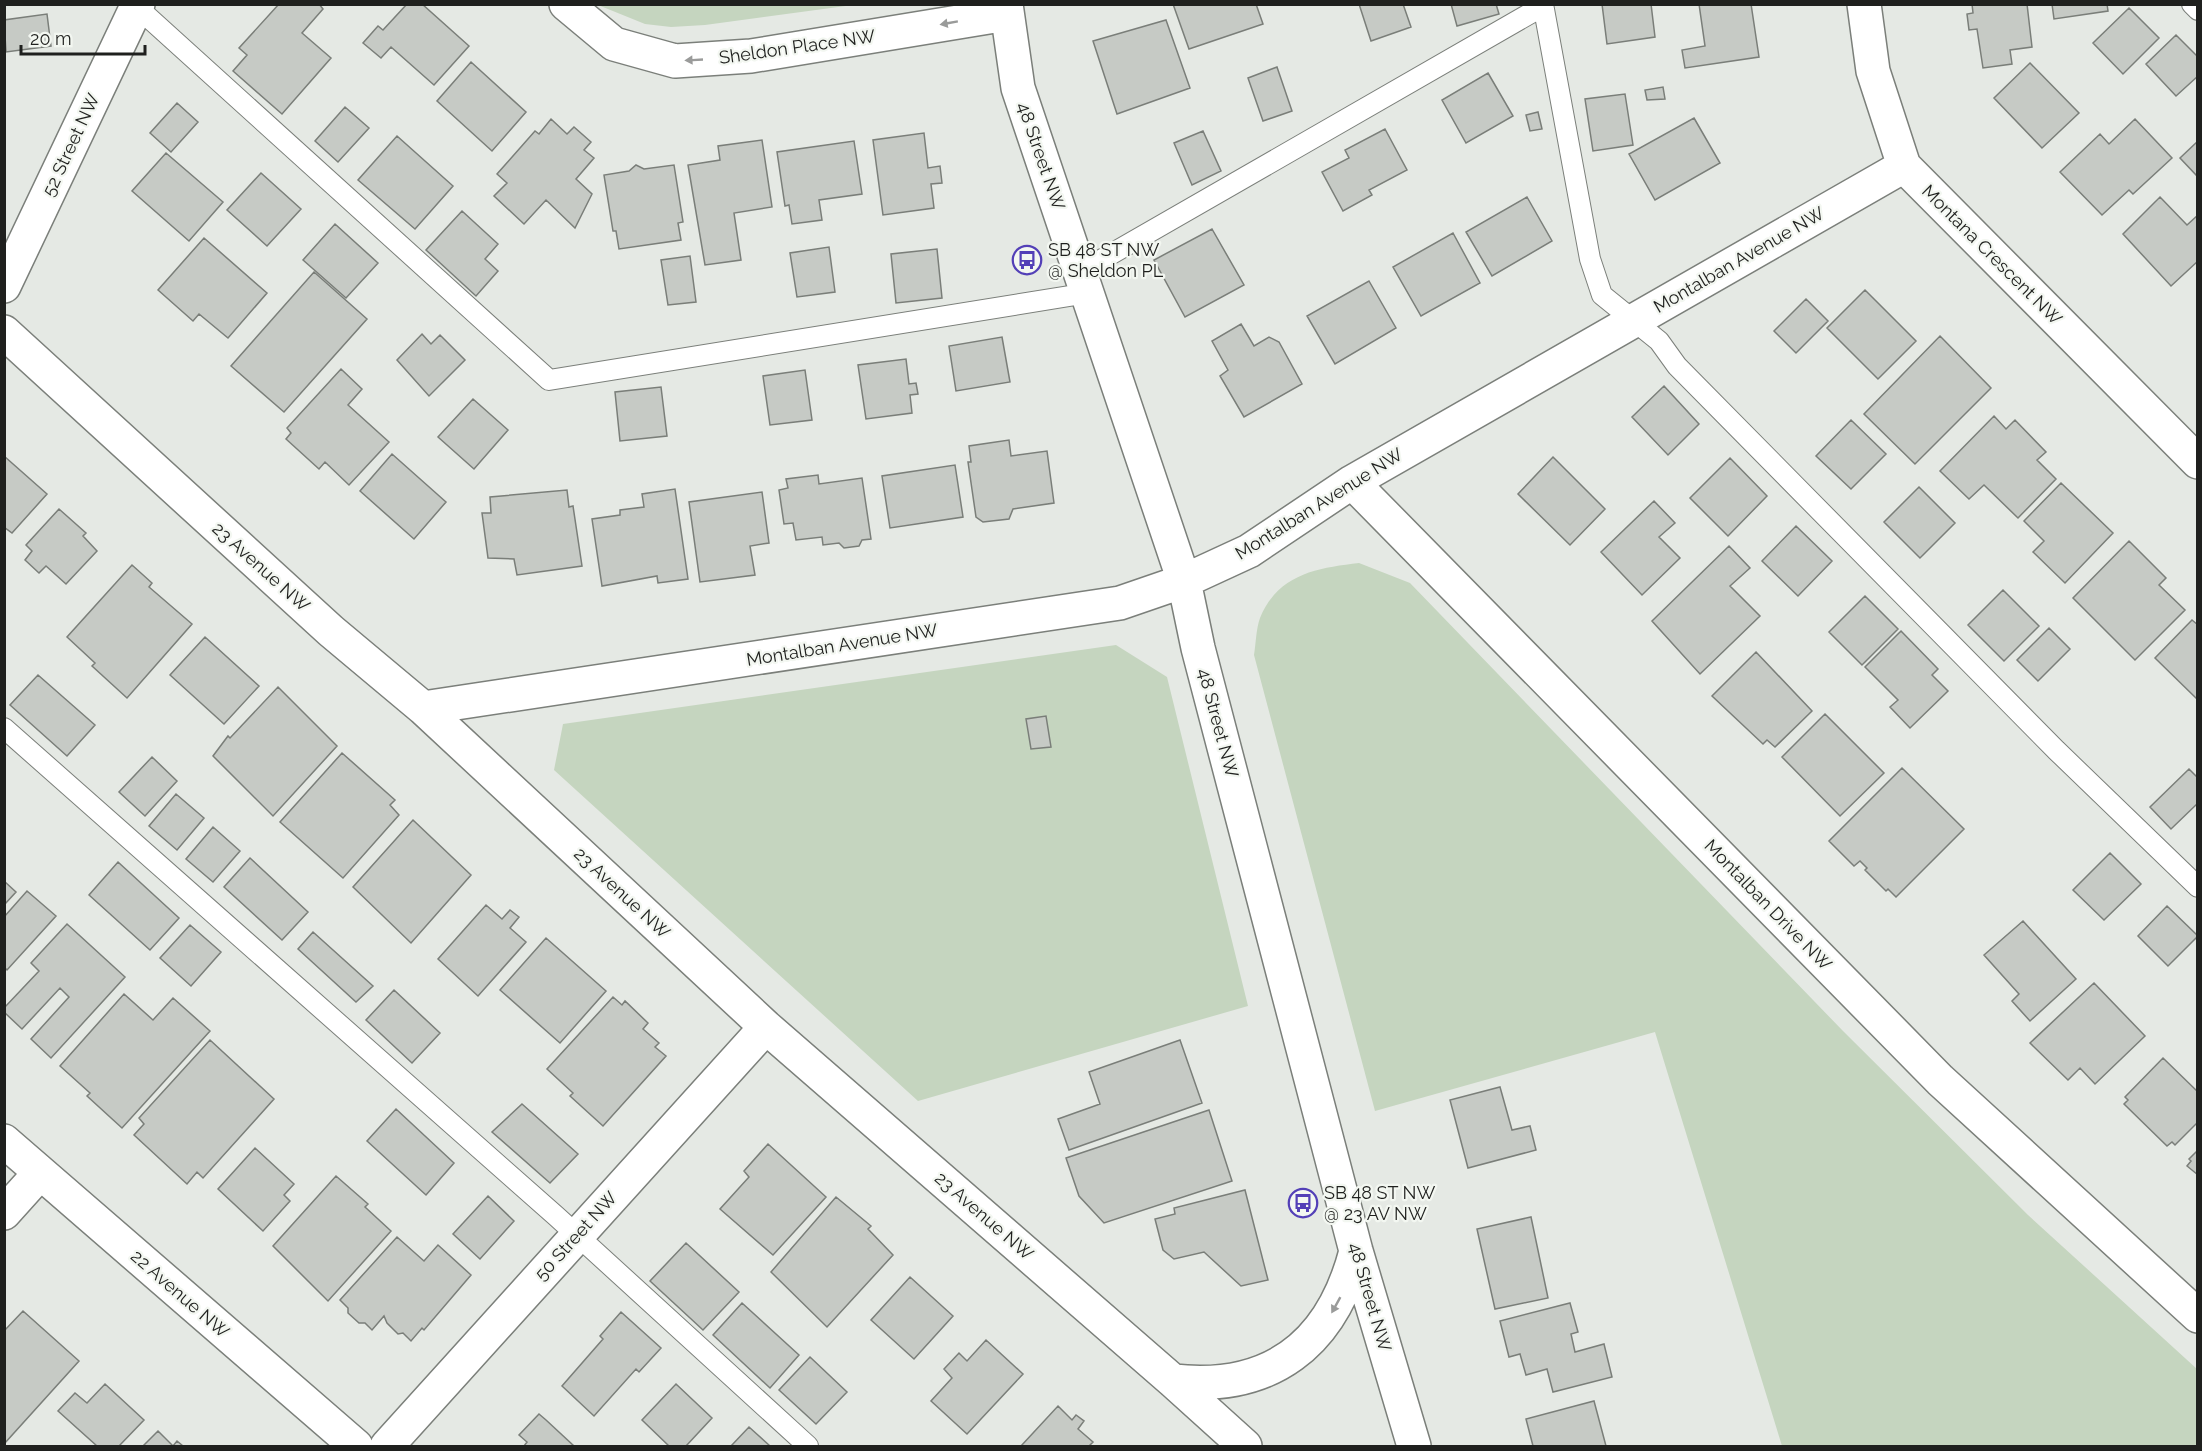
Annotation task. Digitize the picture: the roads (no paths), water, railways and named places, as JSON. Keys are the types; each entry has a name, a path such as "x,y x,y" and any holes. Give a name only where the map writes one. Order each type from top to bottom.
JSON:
{"street":[{"name":"Sheldon Place NW","path":"566,4 614,44 675,61 751,56 1007,9"},
{"name":"Montana Crescent NW","path":"1864,4 1873,71 1904,166 2198,462"},
{"name":"52 Street NW","path":"4,286 138,6"},
{"name":"48 Street NW","path":"1007,9 1018,88 1184,581 1202,660 1356,1251 1414,1446"},
{"name":"Montalban Avenue NW","path":"423,708 1120,603 1184,581 1249,551 1352,482 1904,166"},
{"name":"23 Avenue NW","path":"4,332 331,631 423,708 766,1027 1245,1446"},
{"name":"Montalban Drive NW","path":"1352,482 1940,1080 2198,1316"},
{"name":"50 Street NW","path":"387,1446 766,1027"},
{"name":"22 Avenue NW","path":"4,1141 356,1446"},
{"path":"4,1213 40,1173"},
{"path":"1173,1381 1198,1384 1248,1377 1272,1368 1297,1352 1319,1331 1336,1307 1349,1280 1356,1251"}],"lane":[{"path":"2192,4 2198,10"},
{"path":"138,6 549,380 1084,283 1543,5 1590,260 1602,295 1659,341 1677,366 2056,750 2198,887"},
{"path":"4,728 576,1236 808,1446"}],"place":[{"name":"SB 48 ST NW @ Sheldon PL","path":"1027,260"},
{"name":"SB 48 ST NW @ 23 AV NW","path":"1303,1203"}]}
